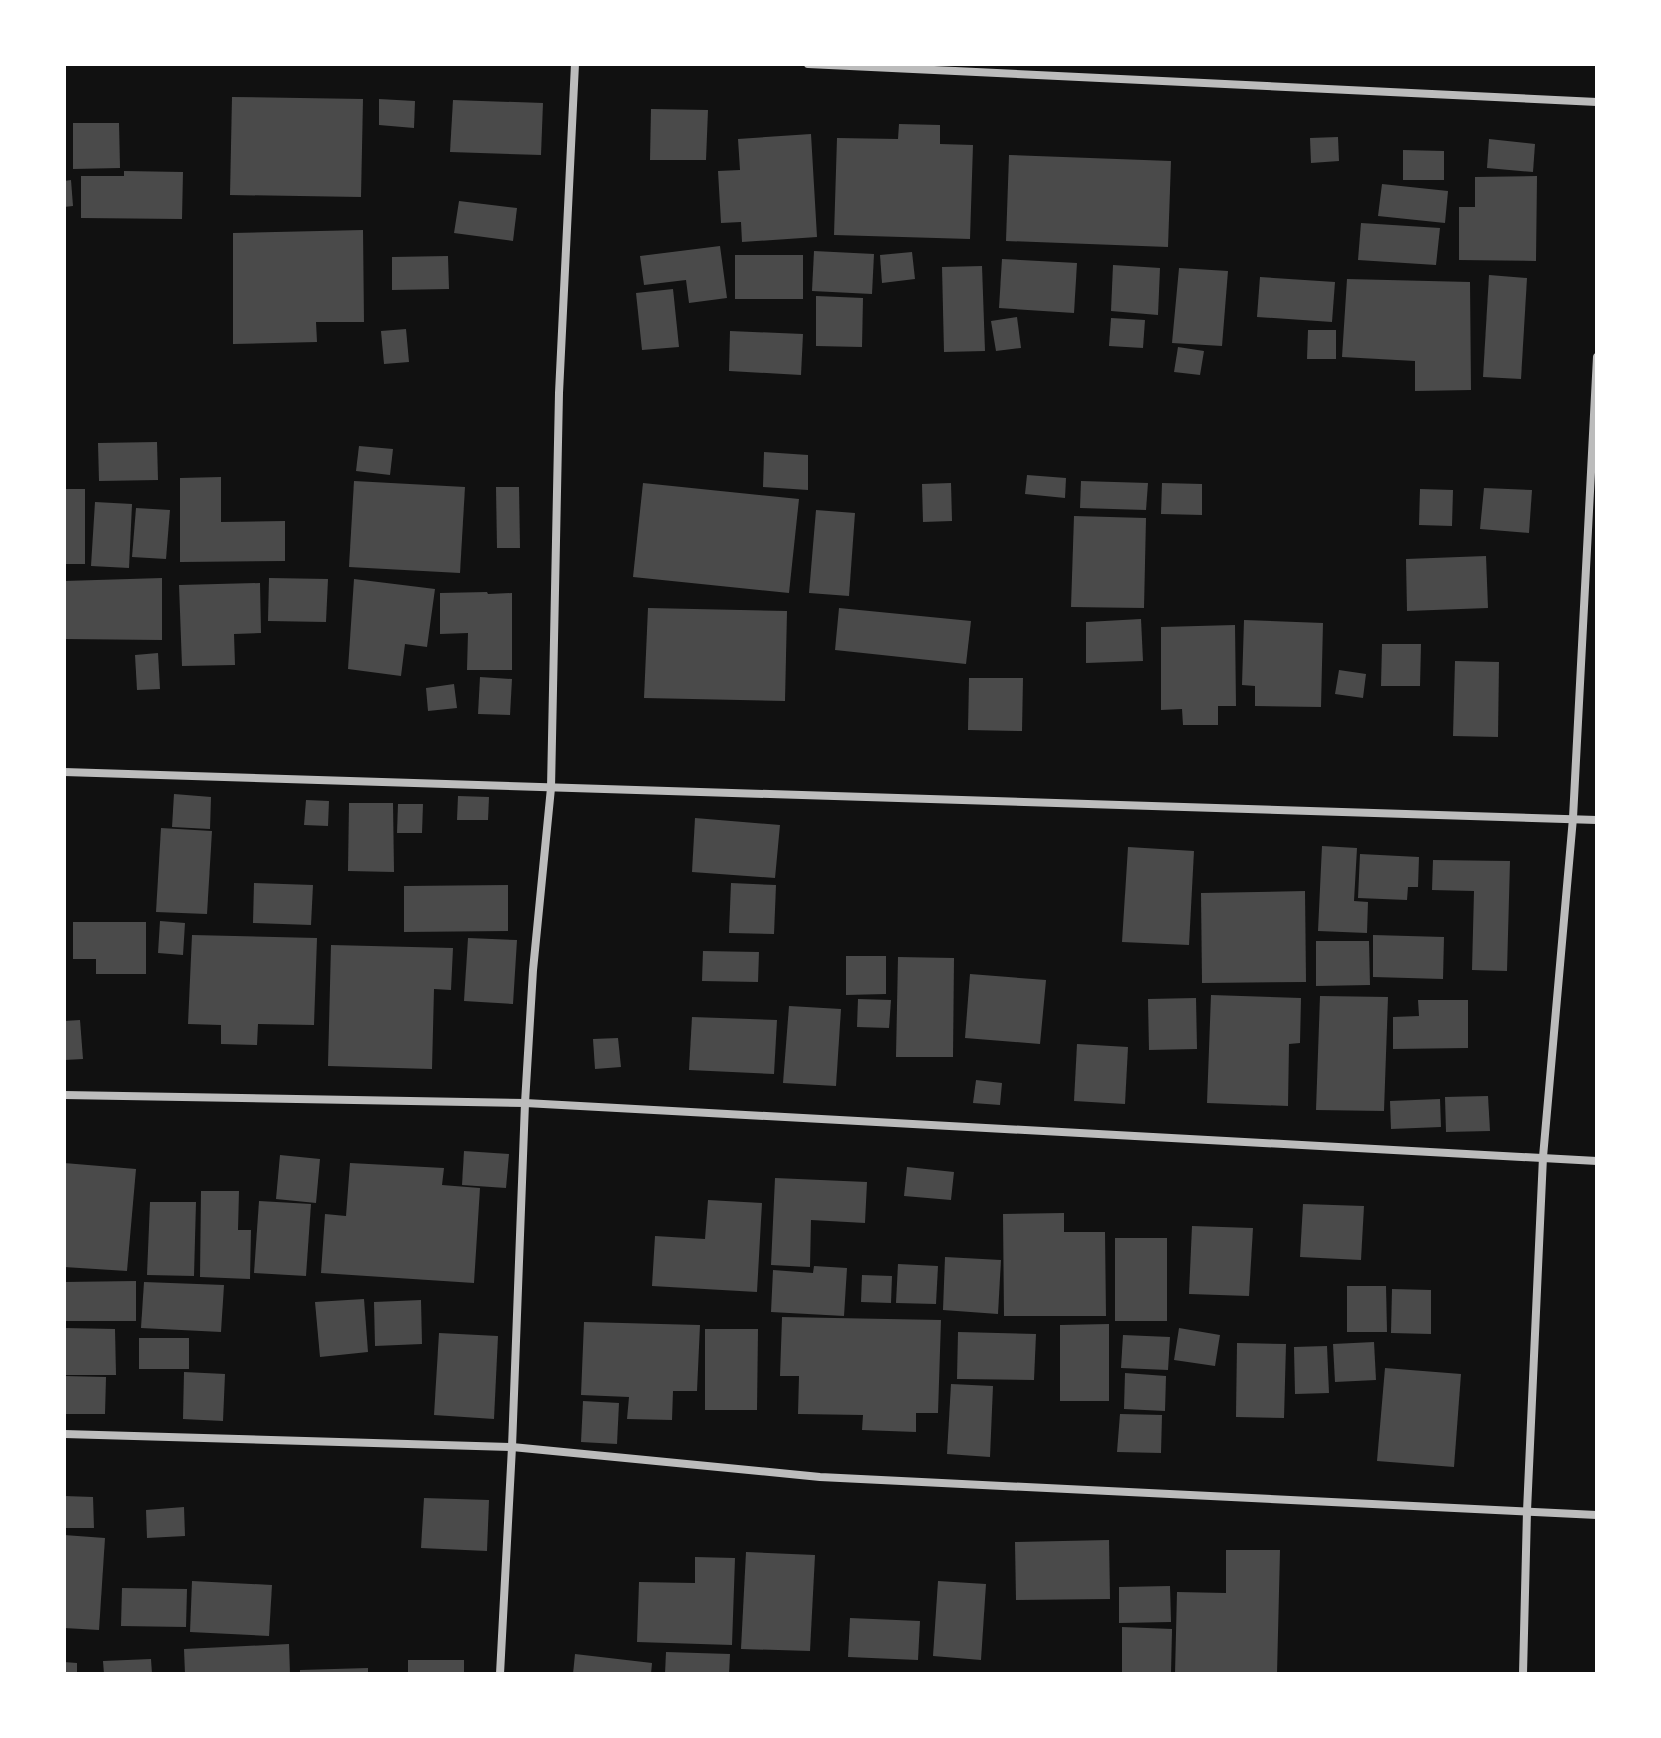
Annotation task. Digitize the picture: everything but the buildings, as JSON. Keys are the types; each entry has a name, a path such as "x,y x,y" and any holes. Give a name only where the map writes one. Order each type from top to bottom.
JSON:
{"street":[{"path":"500,1674 525,1103 533,970 551,788 559,393 575,64"},
{"path":"808,64 1597,102"},
{"path":"1523,1674 1543,1157 1573,818 1597,357"},
{"path":"64,772 1597,820"},
{"path":"64,1095 525,1103 1597,1161"},
{"path":"64,1434 512,1447 820,1477 1597,1515"}]}
